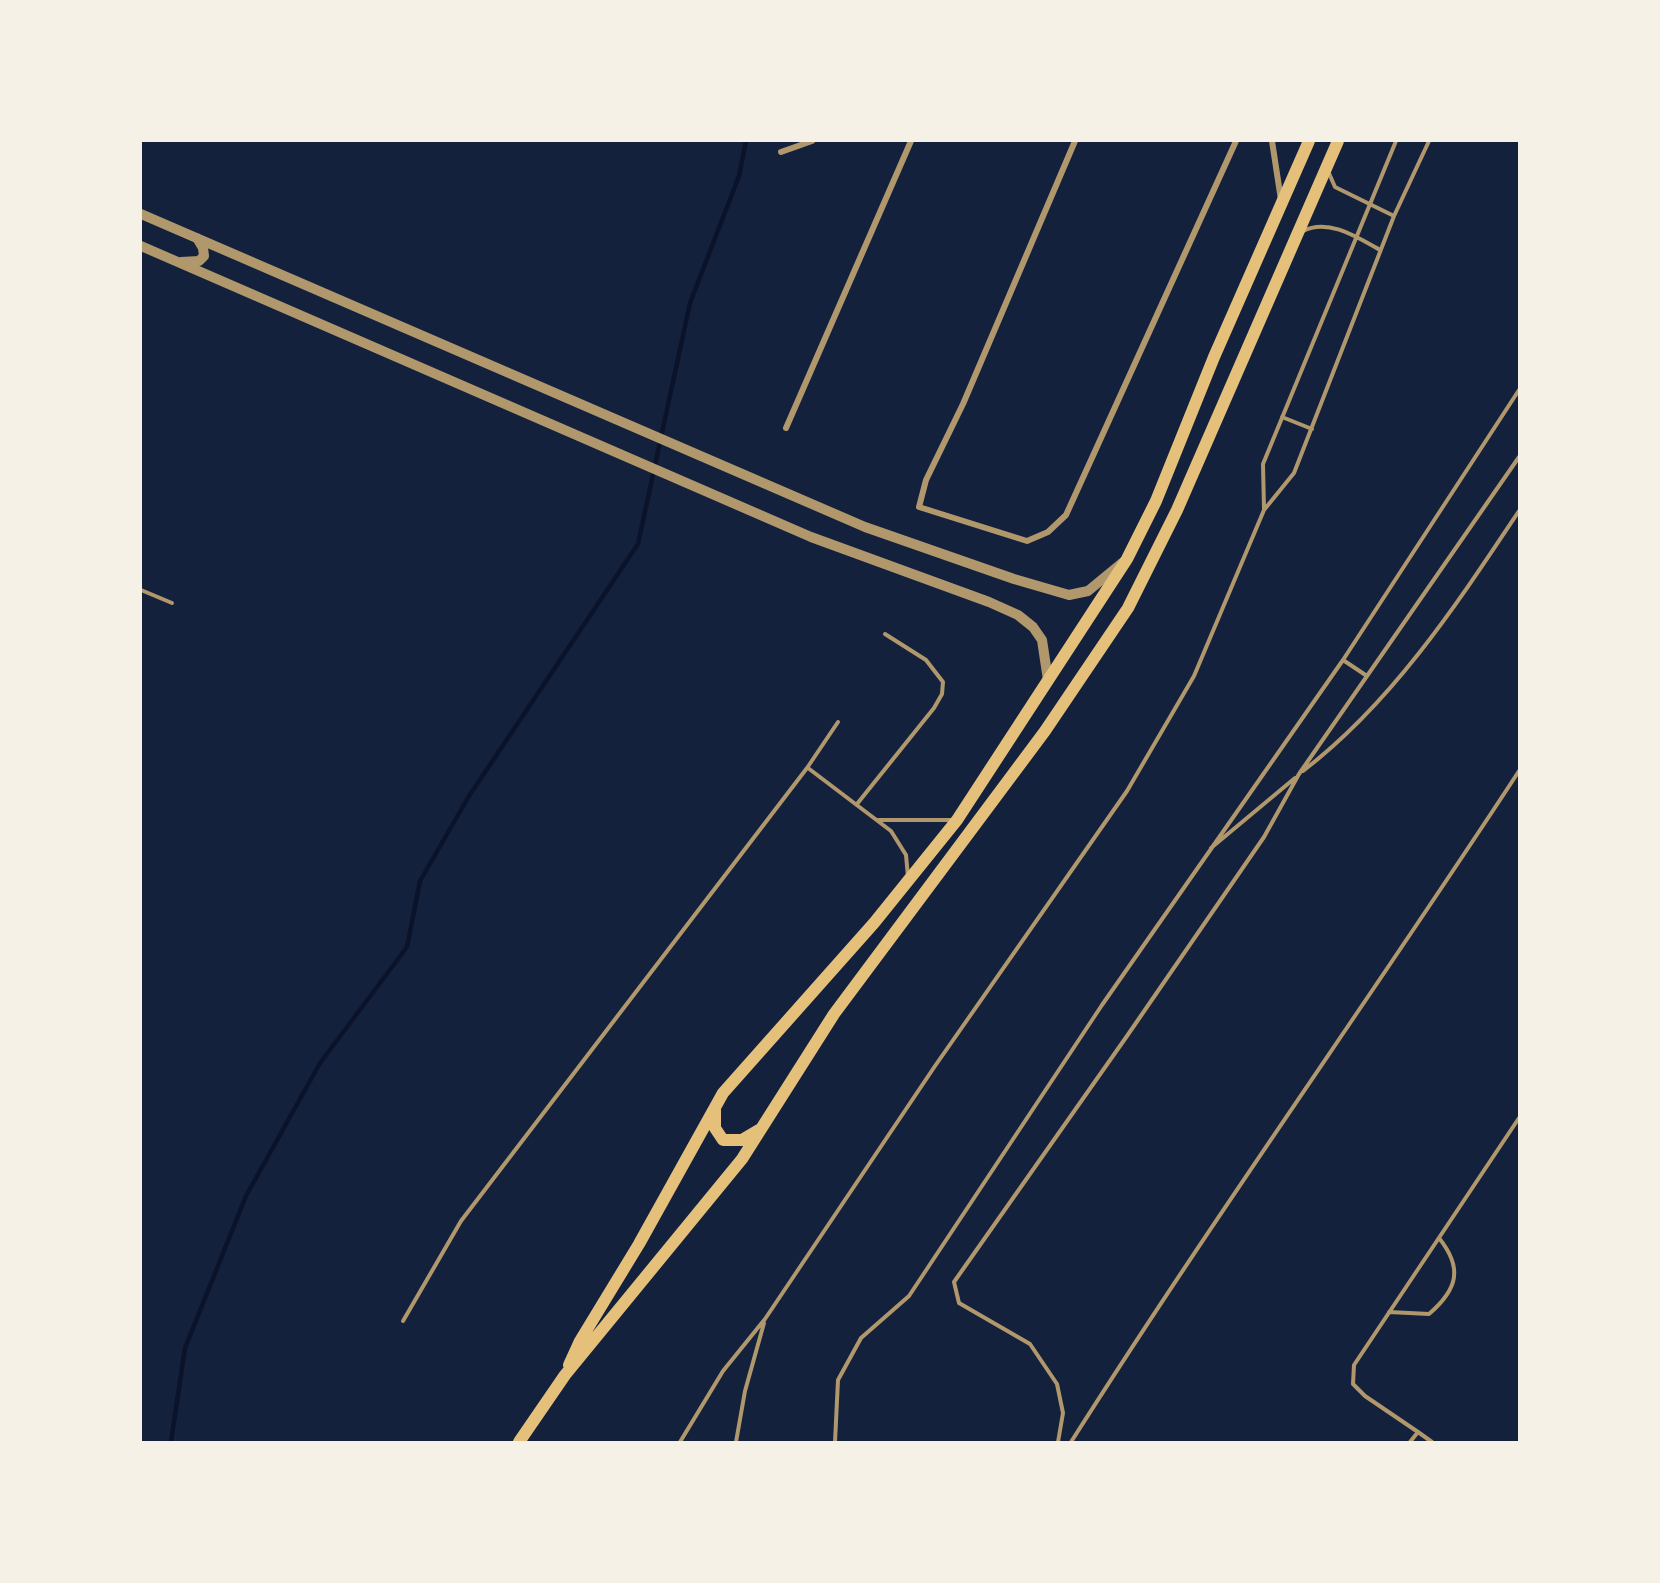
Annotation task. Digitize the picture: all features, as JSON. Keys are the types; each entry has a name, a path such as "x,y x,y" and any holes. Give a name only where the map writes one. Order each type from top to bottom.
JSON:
{"main road":[{"path":"565,1375 580,1341 644,1235 723,1093 909,880 957,820 1127,559 1156,501 1214,357 1309,141"},
{"path":"519,1442 565,1375 589,1349 660,1256 729,1178 767,1123 834,1014 1045,731 1128,608 1221,412 1294,236 1338,141"},
{"path":"723,1093 714,1115 715,1128 720,1137 729,1142 742,1140 767,1123"}],"street":[{"path":"781,152 812,141"},
{"path":"901,141 908,148"},
{"path":"786,428 911,141"},
{"path":"1075,141 963,404 926,480 919,507 1008,537 1027,541 1048,532 1066,515 1236,141"},
{"path":"1272,141 1281,205"},
{"path":"141,214 687,453 865,528 1058,593 1070,595 1088,591 1127,559"},
{"path":"178,262 192,263 204,256 203,248 197,238"},
{"path":"141,246 812,537 989,602 1018,615 1034,627 1042,640 1048,680"}],"lane":[{"path":"1264,510 1263,464 1396,141"},
{"path":"680,1442 723,1371 765,1319 935,1066 1127,791 1194,676 1264,510 1294,473 1380,250 1429,141"},
{"path":"1326,166 1335,187 1394,216"},
{"path":"1294,236 1313,226 1324,225 1355,236 1380,250"},
{"path":"836,1442 838,1380 861,1338 909,1296 1206,852 1343,660 1519,390"},
{"path":"1282,417 1312,429"},
{"path":"1058,1442 1062,1413 1058,1384 1030,1344 959,1302 954,1281 1257,846 1299,774 1519,457"},
{"path":"1206,852 1299,774 1380,701 1428,640 1519,511"},
{"path":"141,590 172,603"},
{"path":"857,804 934,708 942,694 943,682 926,660 885,634"},
{"path":"1343,660 1367,676"},
{"path":"403,1321 461,1221 807,768 838,722"},
{"path":"807,768 891,831 906,855 909,880"},
{"path":"1071,1442 1149,1319 1280,1129 1519,771"},
{"path":"877,820 957,820"},
{"path":"1432,1442 1365,1396 1353,1384 1354,1365 1519,1118"},
{"path":"1389,1312 1429,1314 1440,1304 1452,1286 1455,1271 1452,1255 1438,1238"},
{"path":"736,1442 745,1391 765,1319"},
{"path":"1410,1442 1418,1432"}],"waterway":[{"path":"171,1442 185,1348 246,1196 320,1063 407,947 420,881 469,796 638,544 690,303 739,176 746,141"}]}
